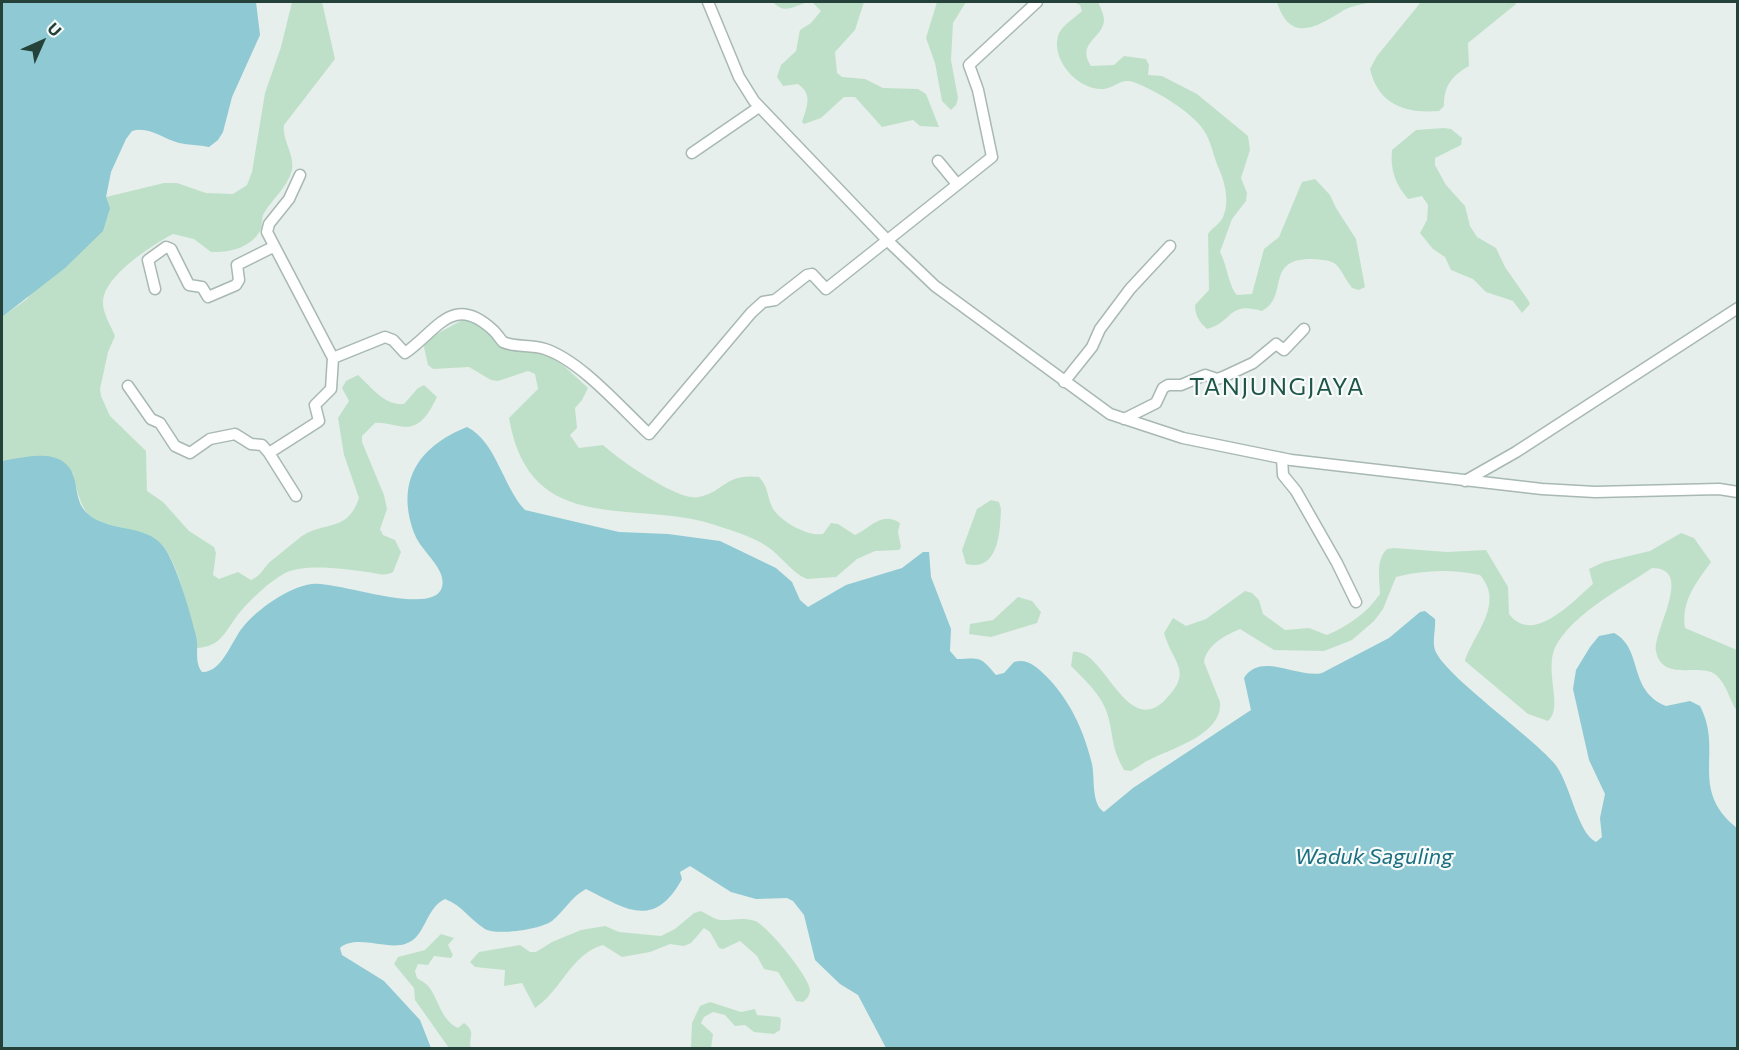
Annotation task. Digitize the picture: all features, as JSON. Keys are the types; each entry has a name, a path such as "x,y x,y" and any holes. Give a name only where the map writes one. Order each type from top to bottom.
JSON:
{"street":[{"path":"708,2 745,89 759,107 889,242 934,286 1105,411 1183,438 1282,459 1465,481 1595,492 1719,489 1737,492"},
{"path":"333,358 385,337 393,340 405,353 451,315 464,313 492,329 503,342 543,348 566,359 601,388 649,434 751,313 763,302 775,300 807,275 812,274 826,289 889,242 992,157 978,90 969,65 1037,2"},
{"path":"692,153 759,107"},
{"path":"938,161 957,184"},
{"path":"269,453 319,421 315,405 331,389 333,358 273,247 268,228 289,199 300,175"},
{"path":"1064,382 1092,347 1100,329 1130,288 1170,246"},
{"path":"154,289 148,260 166,247 171,249 189,285 202,287 208,297 236,285 239,280 237,265 273,247"},
{"path":"1465,481 1516,452 1737,308"},
{"path":"1124,419 1156,403 1163,387 1181,385 1205,375 1217,379 1224,377 1253,363 1276,344 1284,350 1304,329"},
{"path":"128,386 151,419 160,423 178,448 190,453 210,440 236,434 251,444 262,445 296,496"},
{"path":"1282,459 1283,475 1296,490 1356,602"}],"green space":[{"path":"292,2 322,2 335,59 284,125 292,164 290,176 264,213 260,231 251,242 225,252 211,252 194,239 173,234 153,245 120,271 106,291 103,301 105,314 115,336 108,352 100,389 101,396 110,416 146,451 147,491 163,502 189,531 214,547 216,553 213,575 219,579 238,572 251,580 297,540 315,530 340,522 354,510 359,498 344,455 338,418 349,401 342,388 346,381 358,375 379,395 397,404 404,404 418,388 424,385 437,397 427,415 413,426 375,423 362,436 362,442 384,495 387,509 380,529 383,535 395,540 401,552 393,572 383,574 314,567 285,573 250,601 218,641 197,648 178,575 161,544 147,535 99,521 91,516 81,502 73,473 2,461 2,317 27,299 106,197 164,183 177,183 206,193 233,194 247,185 252,172 265,93 281,47"},
{"path":"773,2 809,2 785,9"},
{"path":"812,2 864,2 855,30 835,52 837,73 842,77 865,79 883,88 918,89 926,94 939,127 920,126 913,120 882,127 855,97 844,97 821,118 804,124 802,122 806,111 806,92 798,84 783,86 777,77 781,65 796,51 800,30 811,23 821,11"},
{"path":"937,2 966,2 953,23 951,60 958,98 951,110 942,101 935,63 926,38"},
{"path":"1074,2 1098,2 1103,14 1102,27 1086,52 1091,66 1114,65 1124,56 1146,59 1149,65 1148,75 1162,76 1197,94 1248,136 1250,150 1241,178 1247,193 1246,201 1232,219 1220,252 1237,295 1252,294 1264,249 1279,237 1302,182 1315,179 1330,195 1356,239 1365,287 1359,290 1352,288 1340,269 1328,261 1311,259 1297,261 1287,265 1282,271 1275,297 1262,311 1236,310 1216,326 1207,329 1197,315 1195,305 1209,290 1208,234 1223,217 1226,199 1223,180 1210,143 1201,126 1193,118 1174,103 1142,85 1129,81 1104,89 1094,88 1085,85 1068,72 1058,53 1057,43 1061,30 1082,11 1080,5"},
{"path":"1277,2 1372,2 1347,9 1324,22 1305,28 1289,23"},
{"path":"1421,2 1515,2 1516,4 1468,43 1469,66 1450,82 1444,106 1439,111 1415,111 1395,104 1379,91 1370,69 1377,56"},
{"path":"1451,129 1462,138 1461,145 1435,158 1435,165 1446,185 1465,206 1470,226 1477,237 1496,248 1505,267 1528,300 1530,304 1522,313 1513,301 1486,292 1473,279 1451,270 1445,257 1433,249 1420,233 1427,220 1428,205 1422,196 1408,199 1397,182 1392,164 1392,150 1416,130"},
{"path":"464,319 474,322 500,344 541,351 564,366 588,388 575,408 577,428 570,435 579,448 603,445 649,478 690,497 707,495 732,480 759,477 764,484 772,507 781,518 794,527 810,533 823,534 831,523 838,524 855,535 876,522 893,520 900,523 898,532 901,547 899,550 875,551 857,559 836,577 807,579 760,542 725,528 686,518 621,512 563,499 539,483 521,457 509,418 538,389 535,374 528,371 498,381 491,380 469,367 433,369 428,365 424,347 426,340"},
{"path":"991,500 999,502 1001,509 996,548 985,562 977,565 966,564 962,550 977,509"},
{"path":"1681,533 1694,538 1711,562 1691,593 1685,609 1685,628 1737,650 1737,711 1723,683 1716,675 1701,670 1673,669 1660,661 1656,651 1657,641 1671,589 1670,578 1664,571 1652,568 1589,610 1567,630 1558,642 1553,652 1552,663 1553,715 1548,721 1528,714 1465,661 1489,608 1489,597 1487,586 1480,575 1458,572 1427,572 1396,577 1383,609 1374,621 1352,640 1324,651 1274,650 1240,629 1223,638 1208,651 1204,662 1220,702 1219,713 1214,723 1183,745 1148,760 1131,771 1124,770 1117,756 1103,704 1094,690 1071,666 1073,652 1084,654 1095,663 1127,701 1139,708 1151,709 1165,700 1174,690 1180,674 1164,633 1173,618 1186,626 1206,619 1245,591 1252,593 1259,600 1263,614 1285,630 1309,628 1327,635 1356,618 1380,594 1380,565 1387,549 1447,552 1486,550 1508,587 1509,614 1519,623 1529,625 1541,623 1552,617 1593,584 1589,569 1604,562 1650,551"},
{"path":"1018,597 1032,601 1041,612 1037,623 991,637 969,634 970,624 993,620"},
{"path":"701,911 717,919 746,919 761,925 778,942 803,975 810,990 807,998 803,1002 796,1001 778,972 764,969 757,956 740,941 723,949 719,948 710,932 704,928 691,943 684,946 670,944 650,952 622,957 603,945 592,950 574,964 552,992 535,1008 522,983 504,986 505,970 475,967 470,962 479,952 520,945 530,952 536,952 552,942 581,930 605,926 619,932 661,936 675,929 694,913"},
{"path":"441,934 454,938 448,945 453,955 451,958 434,956 428,965 418,964 415,971 417,978 429,987 448,1020 458,1028 464,1023 470,1029 471,1048 449,1048 415,1000 414,988 394,964 398,957 425,950"},
{"path":"710,1002 741,1012 755,1009 757,1015 779,1017 781,1019 780,1030 774,1034 754,1032 745,1025 735,1026 725,1015 713,1012 704,1017 701,1023 713,1034 711,1048 691,1048 692,1023 700,1006"}],"water":[{"path":"2,2 256,2 260,35 232,97 223,132 218,140 209,147 179,143 144,130 132,131 111,172 106,197 110,208 103,231 65,268 2,317"},
{"name":"Waduk Saguling","path":"467,427 477,434 492,453 517,500 525,510 619,532 668,534 720,541 776,568 792,582 800,600 808,607 846,585 902,568 923,552 929,552 931,577 951,629 950,651 957,659 971,658 983,661 996,675 1004,673 1014,662 1023,661 1039,669 1055,685 1069,706 1085,740 1092,764 1095,797 1104,812 1133,788 1251,710 1244,678 1251,670 1270,666 1302,673 1322,673 1389,638 1420,612 1425,611 1435,619 1434,646 1442,661 1470,689 1554,763 1560,771 1584,828 1589,837 1596,842 1602,837 1600,818 1605,794 1589,760 1573,689 1576,670 1590,647 1599,636 1614,633 1629,649 1640,680 1654,699 1666,706 1690,701 1700,706 1706,723 1709,739 1710,784 1714,799 1722,813 1737,828 1737,1048 886,1048 858,995 840,984 815,960 804,915 793,901 787,898 756,899 731,892 690,866 680,872 682,879 671,895 661,905 650,910 638,911 627,908 586,889 547,924 519,931 499,932 485,929 445,899 433,909 412,941 397,945 354,942 340,948 342,955 384,981 420,1020 431,1048 2,1048 2,461 45,456 64,462 71,470 79,501 93,518 103,523 146,534 163,546 173,564 187,603 196,636 198,664 202,672 209,671 221,662 243,627 257,613 293,589 312,584 324,584 403,599 435,596 442,587 443,580 415,535 409,516 409,483 423,456 450,435"}],"district":[{"name":"TANJUNGJAYA","path":"1277,387"}]}
